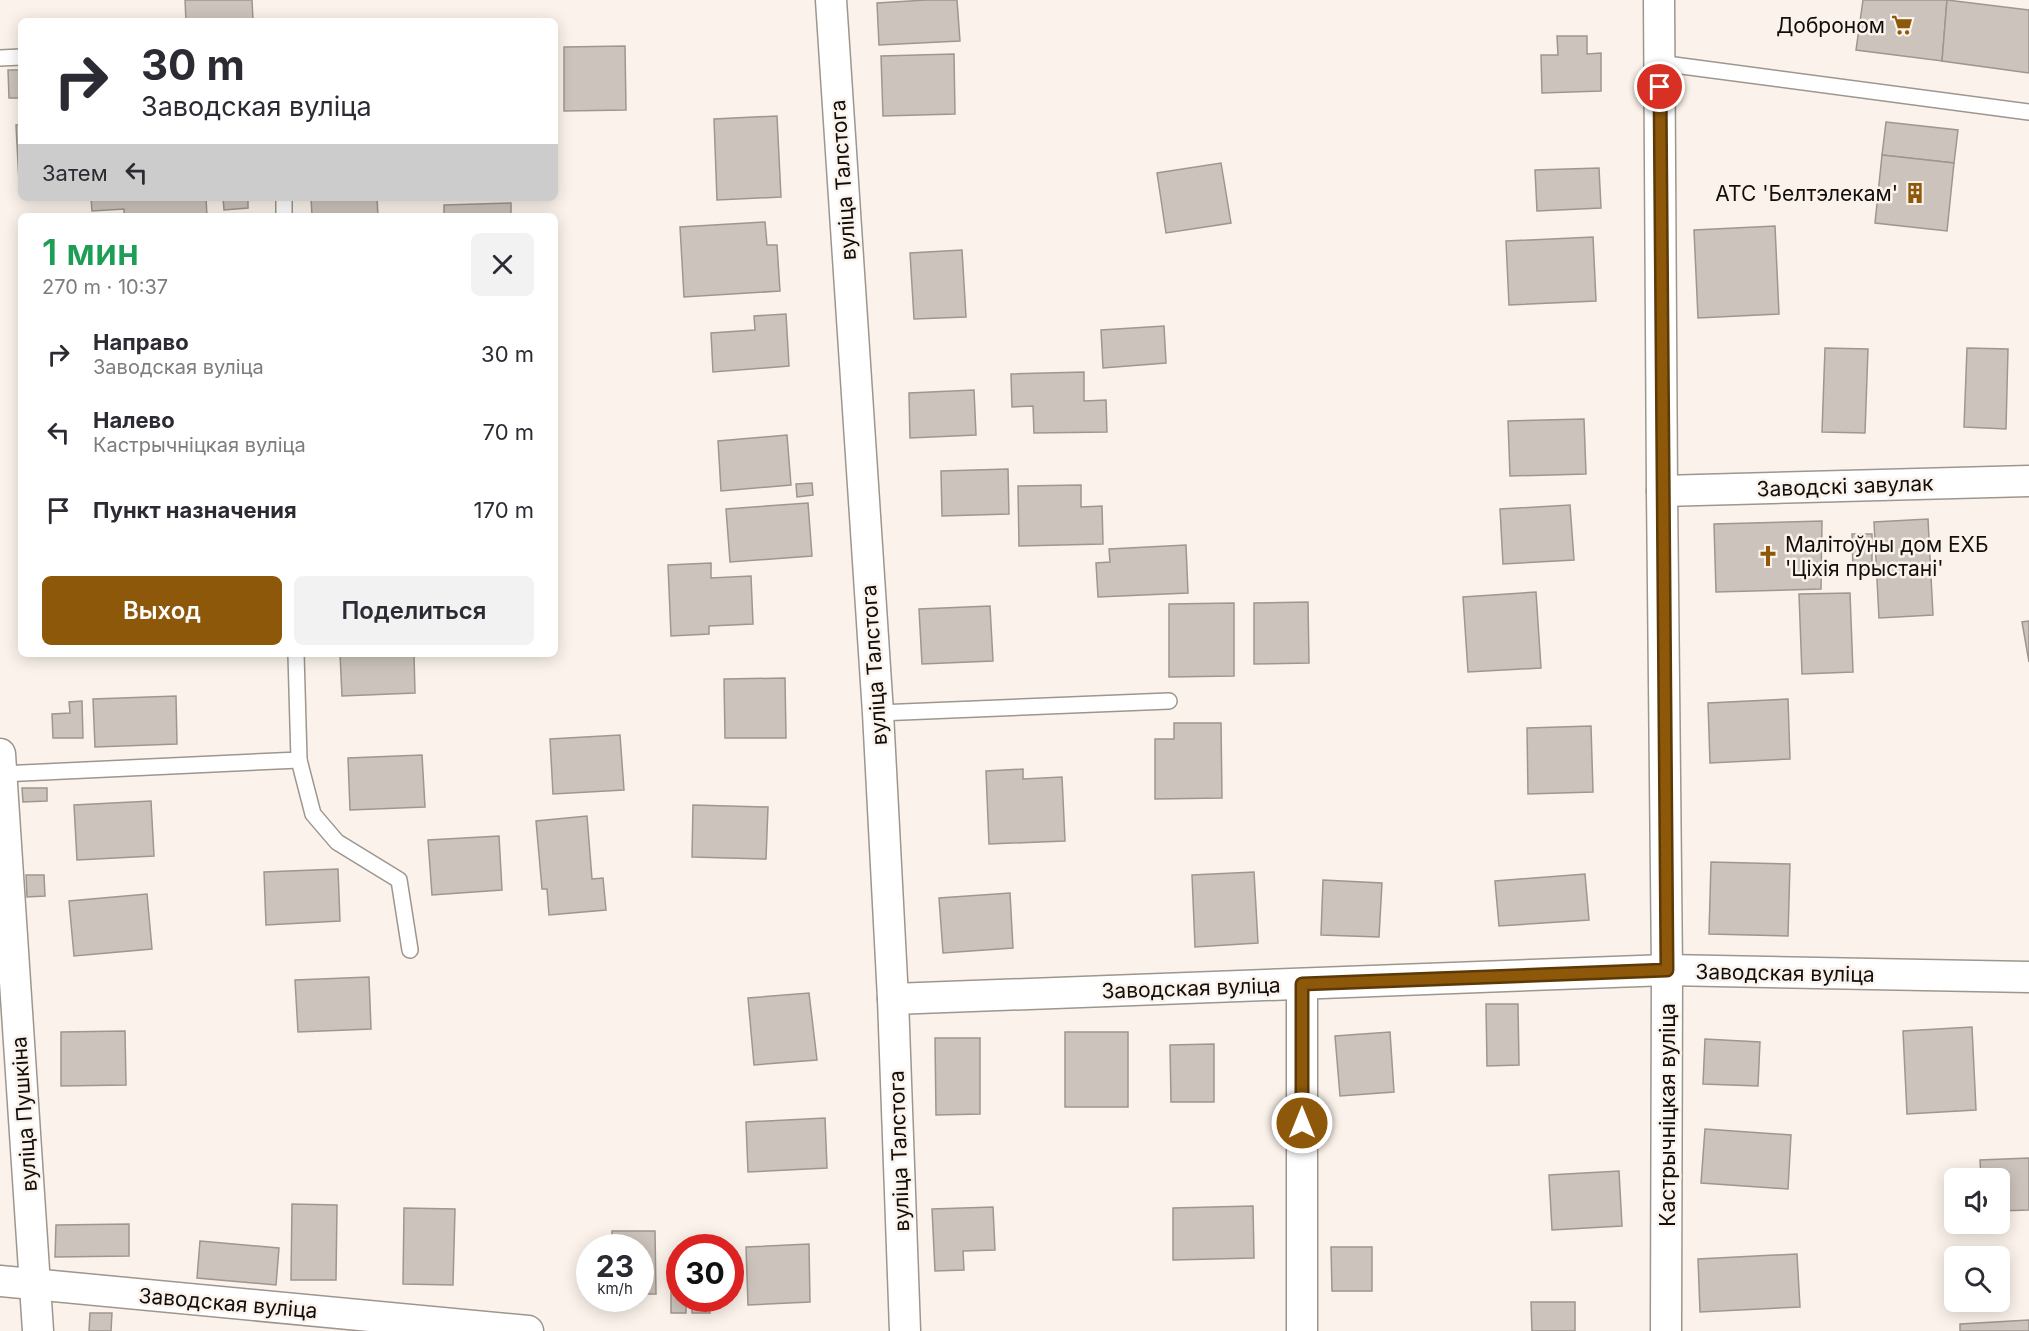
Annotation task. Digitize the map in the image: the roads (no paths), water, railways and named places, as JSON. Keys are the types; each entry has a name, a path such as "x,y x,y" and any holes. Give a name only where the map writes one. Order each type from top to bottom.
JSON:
{"street":[{"name":"вуліца Талстога","path":"831,0 878,713 893,999 905,1331"},
{"name":"Кастрычніцкая вуліца","path":"1659,0 1667,970 1666,1331"},
{"name":"Заводскі завулак","path":"1662,491 2029,481"},
{"name":"вуліца Пушкіна","path":"1,764 38,1331"},
{"name":"Заводская вуліца","path":"893,999 1667,970 2029,977"},
{"path":"1302,984 1302,1331"},
{"name":"Заводская вуліца","path":"0,1281 528,1331"}],"lane":[{"path":"0,58 18,57"},
{"path":"1659,63 2029,112"},
{"path":"296,657 300,760 313,813 337,842 399,880 410,950"},
{"path":"878,713 1168,701"},
{"path":"1,764 300,760"}],"place":[{"name":"Доброном","path":"1902,25"},
{"name":"АТС 'Белтэлекам'","path":"1915,193"},
{"name":"Малітоўны дом ЕХБ 'Ціхія прыстані'","path":"1768,556"}]}
